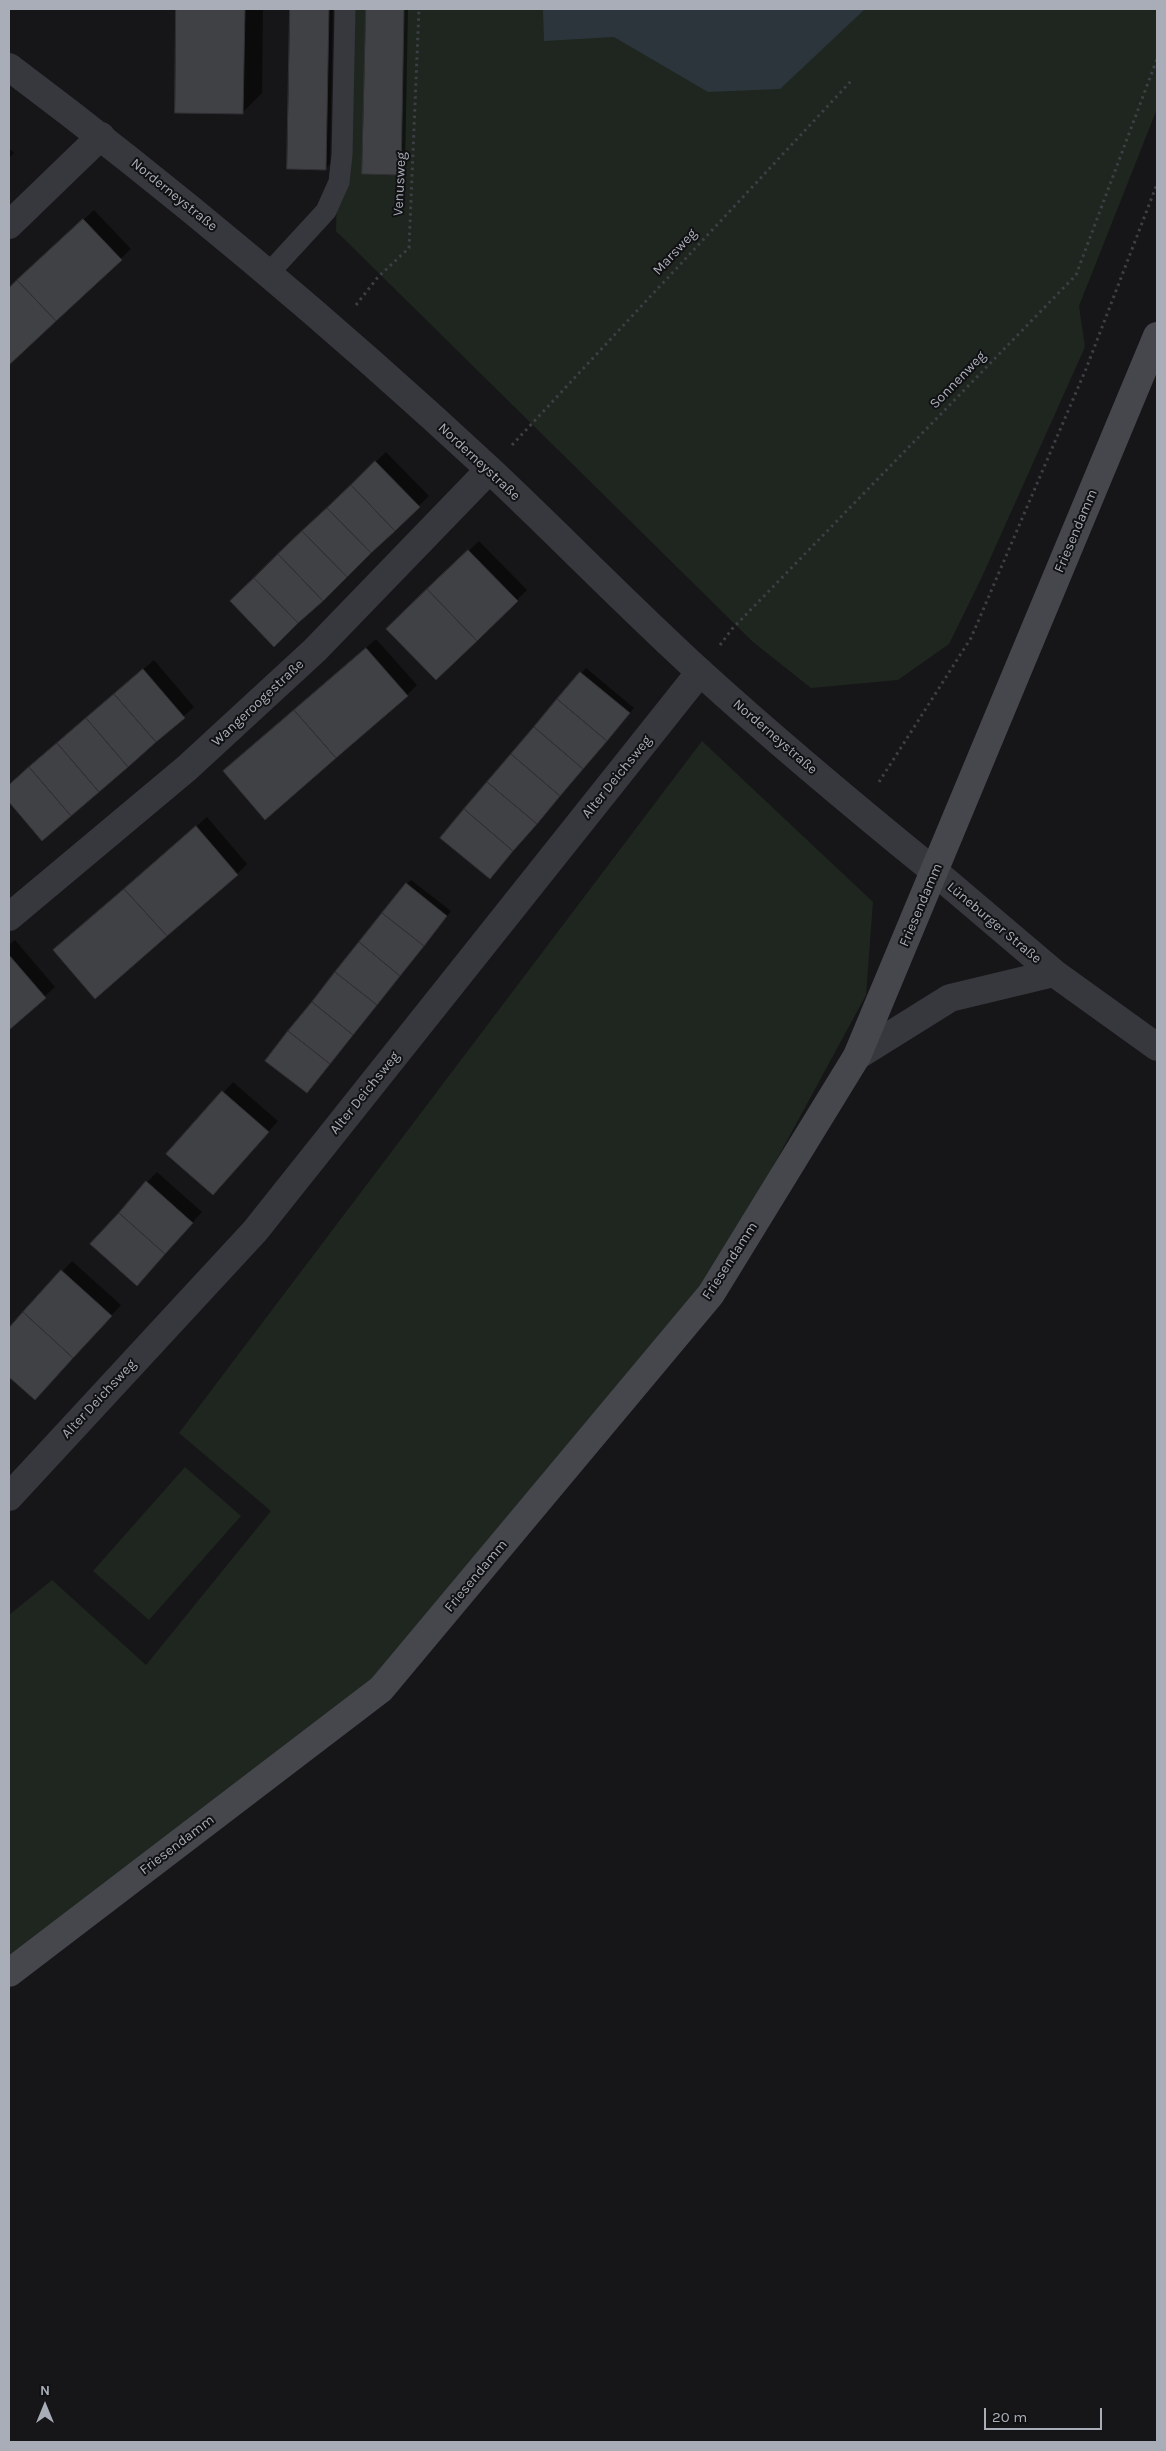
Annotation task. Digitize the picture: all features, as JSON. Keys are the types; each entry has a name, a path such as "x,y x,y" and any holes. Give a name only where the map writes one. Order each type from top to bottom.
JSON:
{"main road":[{"name":"Friesendamm","path":"9,1974 382,1689 711,1294 857,1056 1157,336"}],"street":[{"name":"Norderneystraße","path":"9,67 101,136 269,273 490,470 700,672 860,811 935,872"},
{"path":"9,226 101,136"},
{"name":"Wangeroogestraße","path":"9,917 187,768 315,650 490,470"},
{"name":"Alter Deichsweg","path":"9,1497 256,1231 700,672"},
{"name":"Lüneburger Straße","path":"935,872 1054,973 1157,1047"},
{"name":"Lüneburger Straße","path":"857,1056 950,998 1054,973"}],"lane":[{"path":"269,273 326,211 339,182 342,156 345,9"}],"path":[{"name":"Venusweg","path":"335,332 378,276 409,248 419,9"},
{"name":"Sonnenweg","path":"700,672 732,629 1076,275 1157,59"},
{"name":"Marsweg","path":"517,439 851,82"},
{"path":"860,811 971,638 1086,369 1157,184"}],"shaded area":[{"path":"341,9 1157,9 1157,109 1079,306 1085,347 981,579 949,644 898,680 811,688 753,642 336,231"},
{"path":"543,9 865,9 780,89 708,92 614,37 544,41"},
{"path":"702,741 873,902 866,995 706,1290 380,1681 9,1966 9,1615 52,1580 146,1665 271,1511 179,1433"},
{"path":"185,1467 241,1516 149,1620 93,1571"}],"building":[{"path":"176,9 245,9 243,114 175,113"},
{"path":"290,9 329,9 326,170 287,169"},
{"path":"366,9 404,9 401,175 362,174"},
{"path":"83,219 122,260 56,321 17,280"},
{"path":"17,280 56,321 9,365 9,288"},
{"path":"375,461 420,507 395,531 351,485"},
{"path":"351,485 395,531 371,553 327,508"},
{"path":"327,508 371,553 347,577 302,531"},
{"path":"302,531 347,577 323,601 278,554"},
{"path":"468,550 518,601 477,641 427,589"},
{"path":"278,554 323,601 298,623 254,578"},
{"path":"254,578 298,623 274,647 230,601"},
{"path":"427,589 477,641 436,680 386,629"},
{"path":"366,648 408,696 336,758 294,710"},
{"path":"143,669 185,718 156,742 114,694"},
{"path":"580,672 630,713 607,741 557,699"},
{"path":"114,694 156,742 128,767 86,718"},
{"path":"557,699 607,741 583,769 534,727"},
{"path":"294,710 336,758 265,820 223,771"},
{"path":"86,718 128,767 99,792 57,743"},
{"path":"534,727 583,769 560,796 511,754"},
{"path":"57,743 99,792 71,816 29,767"},
{"path":"511,754 560,796 537,824 487,782"},
{"path":"29,767 71,816 42,841 9,802 9,785"},
{"path":"487,782 537,824 513,851 464,809"},
{"path":"464,809 513,851 490,879 440,838"},
{"path":"196,826 238,875 167,936 124,889"},
{"path":"406,883 447,916 424,946 382,913"},
{"path":"124,889 167,936 95,999 53,950"},
{"path":"382,913 424,946 400,976 359,942"},
{"path":"359,942 400,976 377,1005 335,972"},
{"path":"9,955 46,998 9,1030"},
{"path":"335,972 377,1005 353,1035 312,1002"},
{"path":"312,1002 353,1035 330,1064 288,1031"},
{"path":"288,1031 330,1064 307,1093 265,1061"},
{"path":"222,1091 269,1132 213,1195 166,1154"},
{"path":"146,1181 193,1223 165,1254 119,1213"},
{"path":"119,1213 165,1254 137,1286 90,1244"},
{"path":"61,1270 112,1316 73,1358 23,1312"},
{"path":"23,1312 73,1358 35,1400 9,1377 9,1328"}]}
